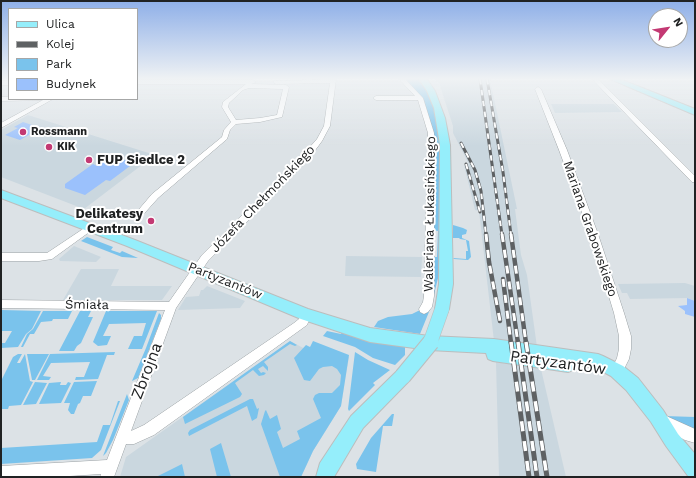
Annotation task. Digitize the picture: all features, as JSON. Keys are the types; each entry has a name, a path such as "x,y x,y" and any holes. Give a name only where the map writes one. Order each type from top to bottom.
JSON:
{"main road":[{"path":"324,477 331,463 357,422 420,357 431,342 438,327 446,284 445,145 441,118 435,101"},
{"path":"669,101 695,112"},
{"name":"Partyzantów","path":"1,194 197,270 306,315 377,336 455,345 496,355 617,371"},
{"path":"617,371 632,384 657,416 672,440 695,468"}],"street":[{"path":"1,126 42,101"},
{"path":"227,101 225,107 234,122"},
{"path":"139,214 155,196 225,138 227,130 234,122 277,117 281,114 283,101"},
{"name":"Józefa Chełmońskiego","path":"197,270 205,258 305,158 320,140 327,126 330,101"},
{"name":"Waleriana Łukasińskiego","path":"421,101 432,136 429,230 429,296 428,304 424,309"},
{"name":"Mariana Grabowskiego","path":"543,101 594,234 619,313 625,336 625,350 623,359 617,371"},
{"path":"617,101 695,180"},
{"path":"1,257 49,256 63,248 89,228"},
{"name":"Zbrojna","path":"108,472 172,306 197,270"},
{"name":"Śmiała","path":"1,304 172,306"},
{"path":"121,438 134,437 149,430 298,326 306,315"},
{"path":"657,416 673,427 695,436"},
{"path":"1,473 108,472"}],"shaded area":[{"path":"445,101 495,101 517,209 515,209 521,255 527,275 537,347 494,341 479,211 475,210 464,165 469,164 453,133 453,126"},
{"path":"551,104 614,104 622,112 555,113"},
{"path":"28,115 155,155 84,209 1,177 1,130"},
{"path":"74,246 101,257 96,262 60,261 59,259"},
{"path":"346,256 422,257 421,277 345,276"},
{"path":"81,269 119,269 111,286 172,286 162,300 63,300"},
{"path":"685,283 695,286 695,301 687,298 630,299 627,293 622,293 618,284"},
{"path":"207,286 245,301 240,308 178,310 186,297 199,296 201,290"},
{"path":"290,341 307,350 349,357 341,406 313,451 301,477 120,477 126,457"},
{"path":"496,362 541,369 566,477 499,477"}],"green space":[{"path":"423,101 431,101 436,113 441,142 439,274 431,307 420,334 374,327 378,321 388,317 412,314 422,309 431,257 437,257 438,231 432,230 433,130"},
{"path":"453,225 467,230 466,234 462,235 462,238 469,241 471,257 468,260 453,258 466,259 466,251 468,251 466,240 453,238"},
{"path":"87,237 113,247 111,250 120,253 122,251 138,258 122,257 81,241"},
{"path":"1,310 41,311 32,329 26,334 18,347 1,348 1,343 5,343 12,331 1,331"},
{"path":"43,311 72,311 68,319 53,319 52,321 41,322 34,334 30,334 23,347 21,347 27,334 33,329"},
{"path":"80,311 91,311 88,317 93,317 81,343 74,351 59,351"},
{"path":"106,311 157,311 142,349 128,349 134,336 142,336 146,323 109,324 103,336 111,336 107,345 98,346 93,342"},
{"path":"159,313 161,315 161,319 138,378 132,381 146,348"},
{"path":"327,331 341,334 342,331 373,341 405,347 405,355 395,365 373,358 355,347 323,336"},
{"path":"290,341 297,345 295,346 290,344 264,362 268,367 268,371 263,366 258,369 261,373 266,373 264,375 259,376 253,370 235,383 242,394 240,397 185,424 183,417"},
{"path":"313,341 349,355 341,406 313,451 301,477 280,477 261,424 265,411 266,410 270,419 277,415 281,429 277,432 283,448 300,439 297,431 321,418 313,399 315,395 319,393 332,393 340,385 341,375 337,369 332,366 319,369 310,381 304,380 294,358 306,345 310,347"},
{"path":"115,352 114,355 107,355 98,379 75,380 76,377 84,377 90,362 51,363 43,376 51,377 49,380 37,380 50,354"},
{"path":"355,352 390,370 373,383 375,385 349,411 348,409"},
{"path":"18,354 22,354 17,363 20,363 25,354 30,381 33,382 21,405 9,406 8,409 1,409 1,381 13,357"},
{"path":"27,354 49,354 35,380 32,380"},
{"path":"97,381 91,396 83,396 74,414 71,414 68,410 70,403 64,403 74,382"},
{"path":"35,382 47,383 36,404 23,405"},
{"path":"61,382 60,385 66,385 68,382 71,383 61,403 39,404 49,383"},
{"path":"127,394 129,400 113,440 103,456"},
{"path":"250,399 253,399 257,409 259,408 257,418 252,421 247,406 189,436 188,433 190,430"},
{"path":"118,401 120,401 101,450 92,458 1,464 1,448 97,442 103,425 110,425"},
{"path":"392,414 394,414 392,426 383,426 376,472 357,469 356,464 371,438"},
{"path":"664,416 695,417 695,432"},
{"path":"221,443 231,477 217,477 210,449"},
{"path":"182,464 185,477 156,477"}],"building":[{"name":"Rossmann","path":"23,122 41,128 20,140 5,135 18,128 14,127"},
{"path":"111,156 134,163 110,181 106,180 85,195 65,188 65,184 93,164 97,166"},
{"path":"687,298 695,301 695,317 685,314 685,311 678,306 687,305"}],"railway":[{"path":"483,101 502,235"},
{"path":"491,101 503,172 511,235"},
{"path":"461,143 475,170 481,191 486,235"},
{"path":"466,164 480,212"},
{"path":"486,234 489,262 500,321"},
{"path":"502,234 518,343"},
{"path":"511,234 526,343"},
{"path":"503,279 511,343"},
{"path":"511,342 529,477"},
{"path":"518,342 537,477"},
{"path":"526,342 547,477"}],"place":[{"name":"Rossmann","path":"23,132"},
{"name":"KiK","path":"49,147"},
{"name":"FUP Siedlce 2","path":"89,160"},
{"name":"Delikatesy Centrum","path":"151,221"}]}
